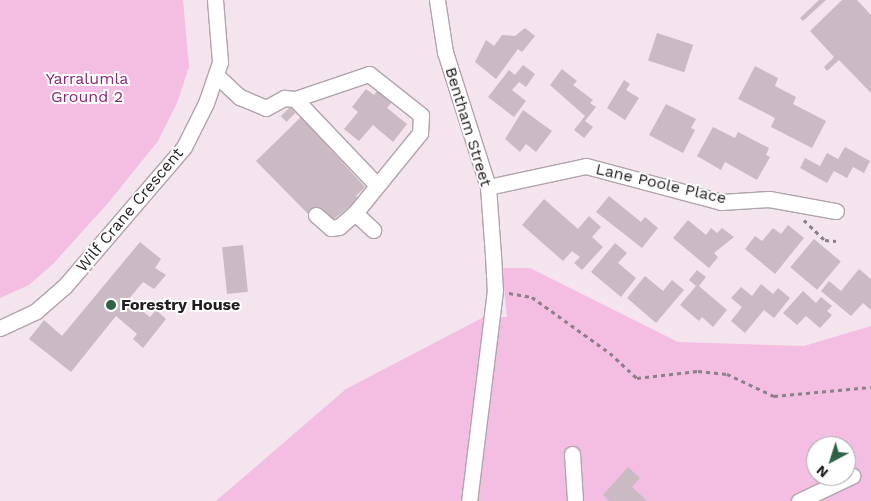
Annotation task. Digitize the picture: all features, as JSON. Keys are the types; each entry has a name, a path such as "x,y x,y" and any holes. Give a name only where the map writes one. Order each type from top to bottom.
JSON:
{"street":[{"name":"Wilf Crane Crescent","path":"0,328 36,311 64,287 127,218 184,147 220,62 215,0"},
{"name":"Bentham Street","path":"437,0 445,52 488,187 493,255 494,290 469,501"},
{"path":"216,75 256,107 295,99 369,74 417,110 423,123 420,132 375,183 355,213 339,227 331,228 316,215"},
{"path":"295,99 375,183"},
{"name":"Lane Poole Place","path":"488,187 586,166 721,202 769,199 836,211"},
{"path":"355,213 373,230"},
{"path":"572,454 575,501"},
{"path":"799,501 831,486"}],"path":[{"path":"494,290 532,297 610,353 637,378 698,371 727,374 774,396 871,387"}],"green space":[{"name":"Yarralumla Ground 2","path":"0,0 183,0 189,67 177,103 158,141 108,203 53,264 29,285 0,298"},
{"path":"502,268 530,268 678,342 804,346 871,326 871,501 216,501 346,389 484,317 507,317"}],"building":[{"path":"819,0 826,0 803,21 800,18"},
{"path":"842,0 857,0 871,15 871,93 839,60 827,71 824,67 834,57 810,31"},
{"path":"525,28 535,36 522,52 518,49 496,79 475,62 486,40 494,46 502,35 515,36"},
{"path":"657,33 693,45 684,72 648,61"},
{"path":"523,65 535,74 526,87 519,82 512,90 526,101 514,117 488,97 509,70 515,75"},
{"path":"755,66 778,78 775,86 796,97 793,104 826,121 812,148 771,127 775,118 738,99"},
{"path":"562,69 577,81 573,85 593,100 590,103 596,107 585,121 593,127 584,138 574,130 585,116 550,85"},
{"path":"624,80 630,84 626,90 639,98 625,120 607,108"},
{"path":"380,88 394,100 387,108 407,124 393,142 373,125 359,141 344,129 358,112 352,107 366,89 374,95"},
{"path":"666,104 696,119 691,128 695,130 683,153 649,135"},
{"path":"290,107 296,113 286,122 281,116"},
{"path":"523,110 552,131 536,152 526,144 520,152 505,139"},
{"path":"301,117 365,187 356,196 359,199 328,224 312,218 256,161"},
{"path":"713,127 735,138 738,132 769,148 766,155 770,157 757,180 725,162 721,170 697,156"},
{"path":"845,147 870,161 864,173 853,167 847,178 834,171 827,183 800,168 805,158 820,166 827,153 838,159"},
{"path":"609,196 641,222 645,217 658,228 642,248 596,212"},
{"path":"544,199 578,229 589,216 601,227 592,237 603,247 582,270 574,263 580,257 572,251 563,261 522,225"},
{"path":"688,220 706,235 711,228 717,233 722,228 734,237 714,253 718,257 709,268 673,238"},
{"path":"788,225 804,238 775,274 745,249 755,236 762,241 773,228 781,234"},
{"path":"814,239 841,261 817,290 790,267"},
{"name":"Forestry House","path":"140,242 161,259 155,268 166,275 154,289 143,282 128,300 150,317 156,310 166,319 143,348 133,339 137,334 116,316 71,372 29,339 44,320 62,336"},
{"path":"615,243 627,253 618,263 636,278 621,297 591,272"},
{"path":"243,245 248,292 227,294 222,247"},
{"path":"859,269 871,279 871,310 863,303 851,316 821,291 829,281 841,291"},
{"path":"697,270 706,277 699,286 727,310 713,327 702,317 699,321 680,305 696,286 689,280"},
{"path":"645,276 663,291 672,280 684,290 656,323 627,298"},
{"path":"761,284 773,294 778,288 790,298 774,318 764,310 745,333 731,321 742,307 731,298 741,287 752,296"},
{"path":"803,291 816,303 821,297 832,306 827,311 832,315 820,328 806,316 797,325 783,313"},
{"path":"628,467 640,478 632,487 647,501 609,501 603,495"}],"place":[{"name":"Forestry House","path":"111,305"}]}
